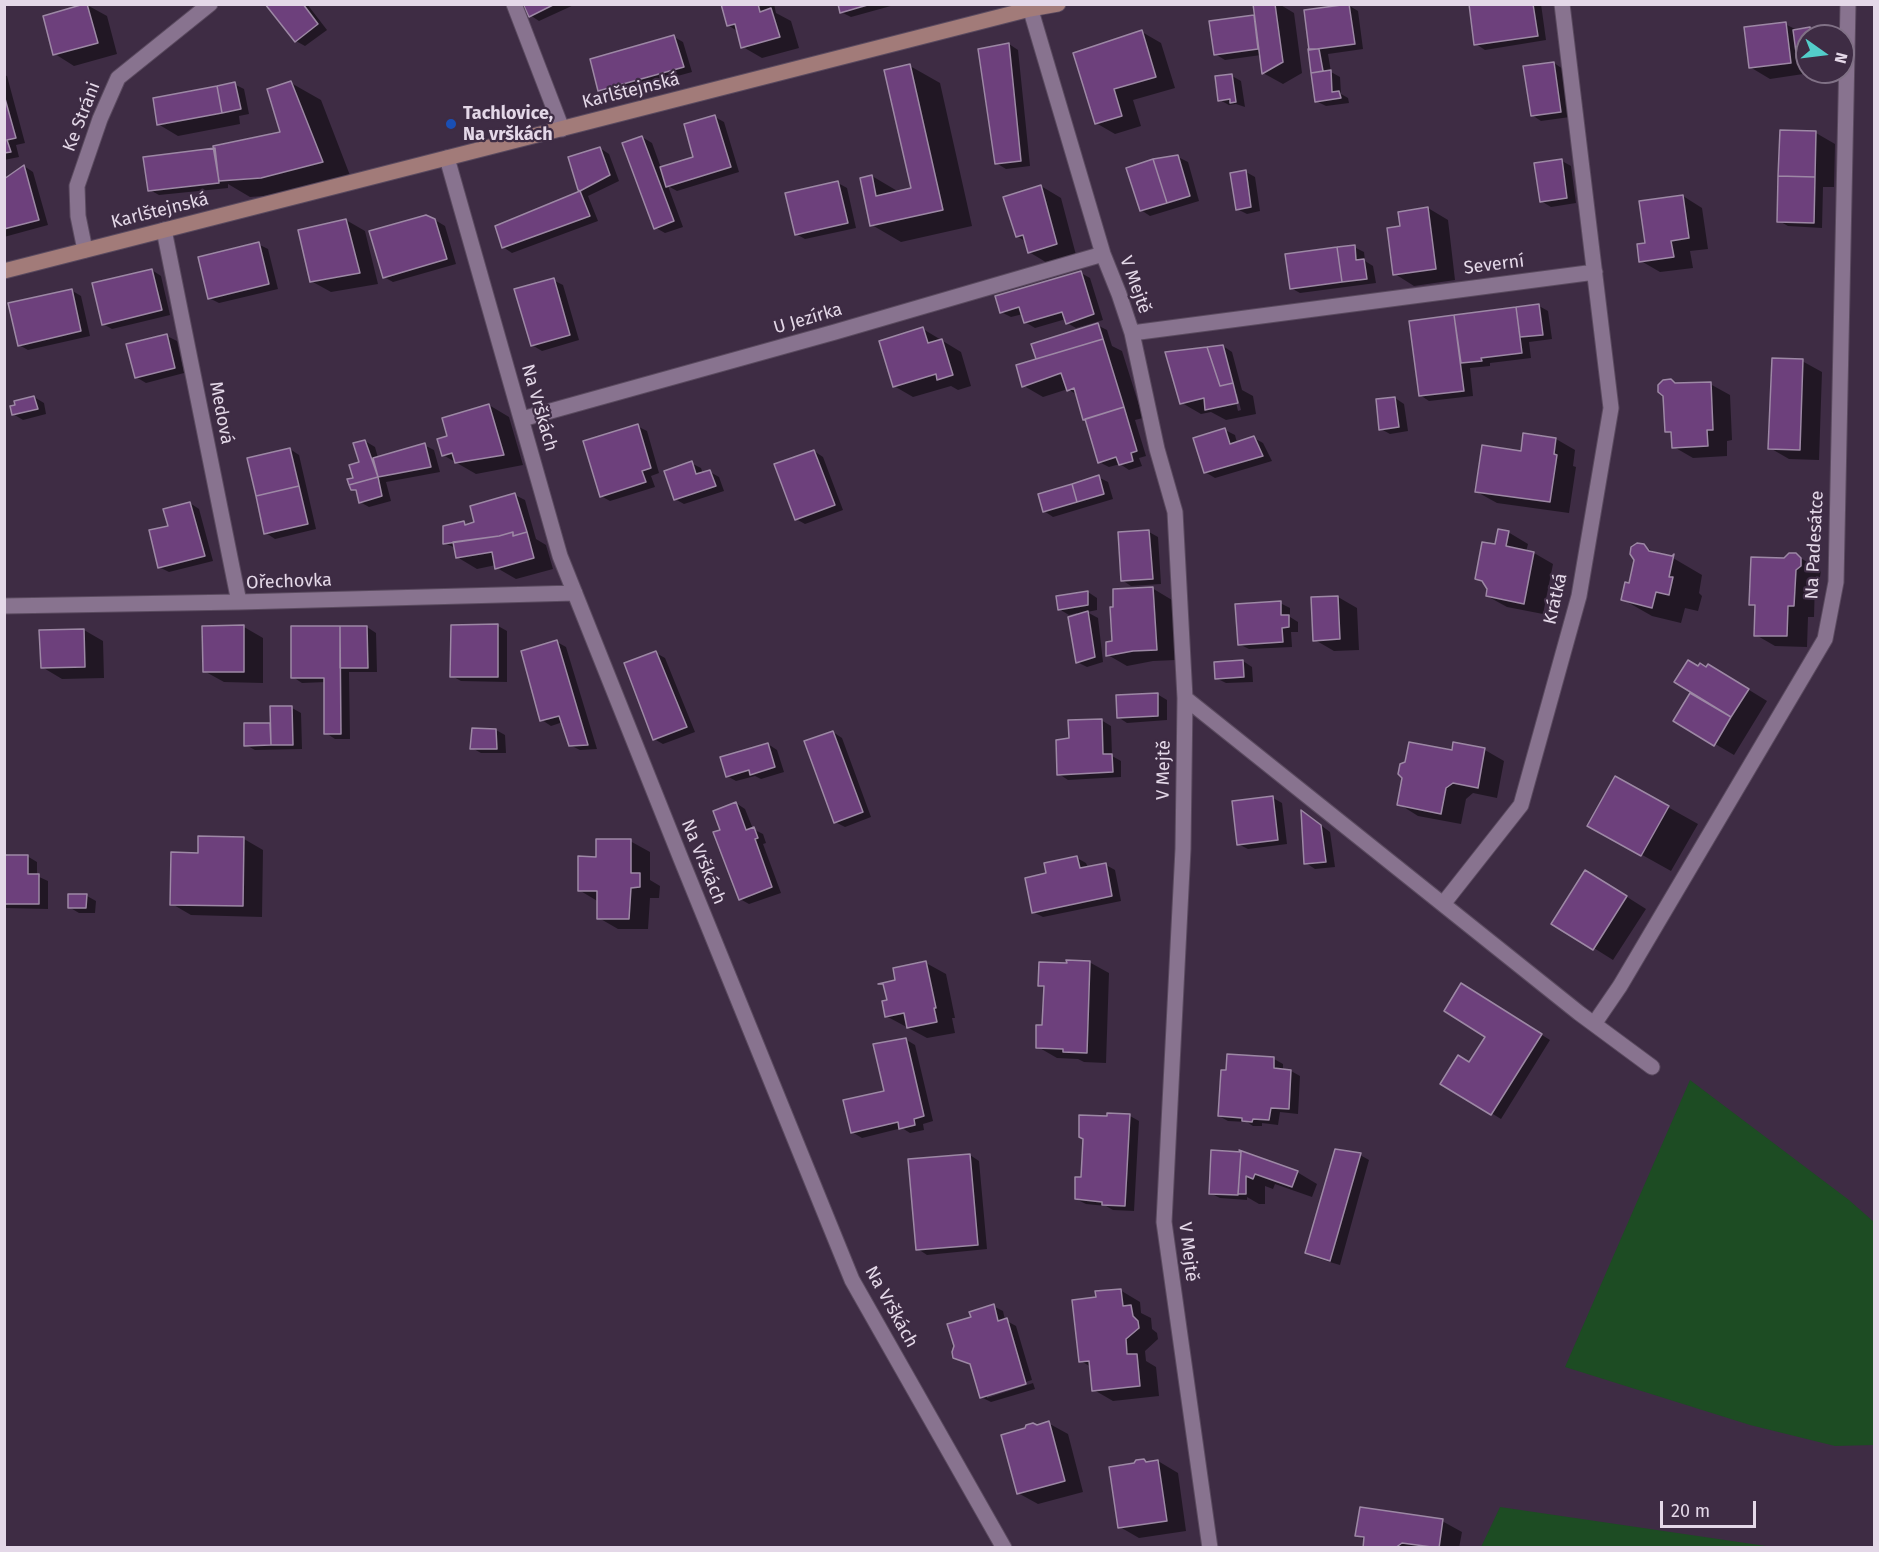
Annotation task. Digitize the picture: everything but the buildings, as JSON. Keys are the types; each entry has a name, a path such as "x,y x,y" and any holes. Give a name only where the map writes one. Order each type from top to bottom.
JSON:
{"main road":[{"name":"Karlštejnská","path":"4,271 1030,7 1058,4"}],"street":[{"name":"Ke Stráni","path":"85,250 78,216 77,186 100,119 118,78 210,4"},
{"path":"514,4 562,129"},
{"path":"1562,4 1595,272"},
{"name":"Na Padesátce","path":"1594,1024 1620,986 1825,639 1836,582 1848,4"},
{"name":"V Mejtě","path":"1030,7 1103,254 1131,333 1157,449 1175,512 1185,698 1183,849 1164,1222 1210,1548"},
{"name":"Na Vrškách","path":"447,158 560,556 852,1280 1004,1548"},
{"name":"Medová","path":"164,230 239,603"},
{"name":"U Jezírka","path":"522,419 835,332 1103,254"},
{"name":"Severní","path":"1131,333 1595,272"},
{"name":"Krátká","path":"1443,904 1521,805 1579,596 1611,408 1595,272"},
{"name":"Ořechovka","path":"4,606 239,603 575,593"},
{"path":"1185,698 1594,1024 1652,1067"}],"green space":[{"path":"1690,1080 1849,1200 1874,1222 1874,1445 1835,1446 1750,1425 1565,1367"},
{"path":"1500,1507 1766,1546 1481,1547"}],"place":[{"name":"Tachlovice, Na vrškách","path":"451,124"}]}
